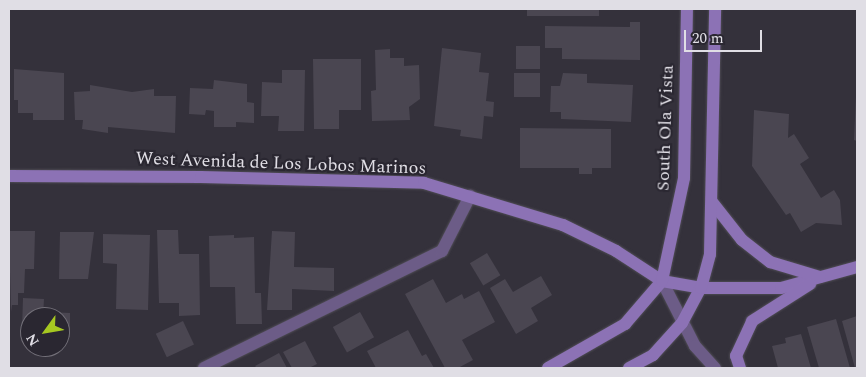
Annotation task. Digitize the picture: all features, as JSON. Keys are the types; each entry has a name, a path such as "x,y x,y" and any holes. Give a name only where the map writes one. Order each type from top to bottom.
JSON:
{"street":[{"name":"South Ola Vista","path":"548,368 625,324 662,281 684,178 687,9"},
{"path":"630,368 653,355 682,323 701,288 710,254 715,9"},
{"name":"West Avenida de Los Lobos Marinos","path":"9,176 201,177 424,183 563,225 616,251 662,281 701,288 781,288 857,267"},
{"path":"204,368 442,251 470,196"},
{"path":"712,202 742,240 770,262 820,277"},
{"path":"740,368 736,356 752,321 820,277"},
{"path":"662,281 695,346 715,368"}],"building":[{"path":"527,9 599,9 599,16 527,16"},
{"path":"630,22 640,22 640,60 562,59 562,48 545,48 545,26 630,27"},
{"path":"516,46 540,46 540,69 516,69"},
{"path":"442,48 481,53 479,72 489,73 486,101 494,102 493,117 484,116 482,139 460,136 461,130 434,126"},
{"path":"390,49 390,58 404,58 404,66 419,65 420,99 409,107 410,120 372,121 371,91 376,90 375,50"},
{"path":"313,59 361,59 361,110 339,110 339,129 314,129"},
{"path":"14,69 64,73 64,120 33,120 33,113 18,113 18,100 14,100"},
{"path":"282,70 305,70 304,131 278,131 279,116 261,116 262,82 282,83"},
{"path":"514,73 540,73 540,97 514,97"},
{"path":"563,73 587,74 587,83 633,85 631,122 561,119 561,112 550,112 551,86 560,86"},
{"path":"214,80 247,84 247,102 254,103 254,123 236,122 236,127 214,127 214,111 206,110 205,115 189,114 190,88 213,89"},
{"path":"90,85 132,92 154,89 154,96 176,96 175,133 108,127 108,133 82,129 83,120 75,120 74,92 90,91"},
{"path":"857,96 857,141 854,140"},
{"path":"754,110 789,114 788,138 794,134 809,158 800,164 821,198 834,190 840,200 842,225 816,223 801,232 790,213 786,215 752,166"},
{"path":"520,128 611,129 611,168 592,168 592,174 579,174 579,168 520,168"},
{"path":"157,230 178,230 179,254 199,254 200,315 179,316 179,303 159,303"},
{"path":"9,231 35,231 34,269 25,269 24,293 18,293 18,305 12,305 11,312"},
{"path":"272,231 295,232 294,267 334,268 334,291 292,289 292,310 267,310"},
{"path":"60,232 94,232 88,279 59,279"},
{"path":"103,234 150,235 148,310 116,309 117,264 103,263"},
{"path":"234,235 234,238 254,237 255,293 261,293 262,324 236,324 235,287 210,287 209,236"},
{"path":"487,253 500,275 483,286 470,263"},
{"path":"541,276 552,295 531,308 538,321 516,334 490,288 505,279 513,292"},
{"path":"433,279 446,303 462,294 464,299 479,291 495,322 462,340 473,360 458,368 445,368 405,294"},
{"path":"23,298 44,299 44,307 23,307"},
{"path":"360,312 374,337 347,352 333,327"},
{"path":"857,316 857,368 855,368 842,321"},
{"path":"836,319 850,368 819,368 807,327"},
{"path":"183,321 194,345 167,357 156,334"},
{"path":"408,330 422,356 426,354 434,368 376,368 367,351"},
{"path":"801,334 811,368 778,368 772,346 786,343 785,338"},
{"path":"305,341 317,364 309,368 292,368 283,352"},
{"path":"279,353 287,368 257,368 255,366"}]}
